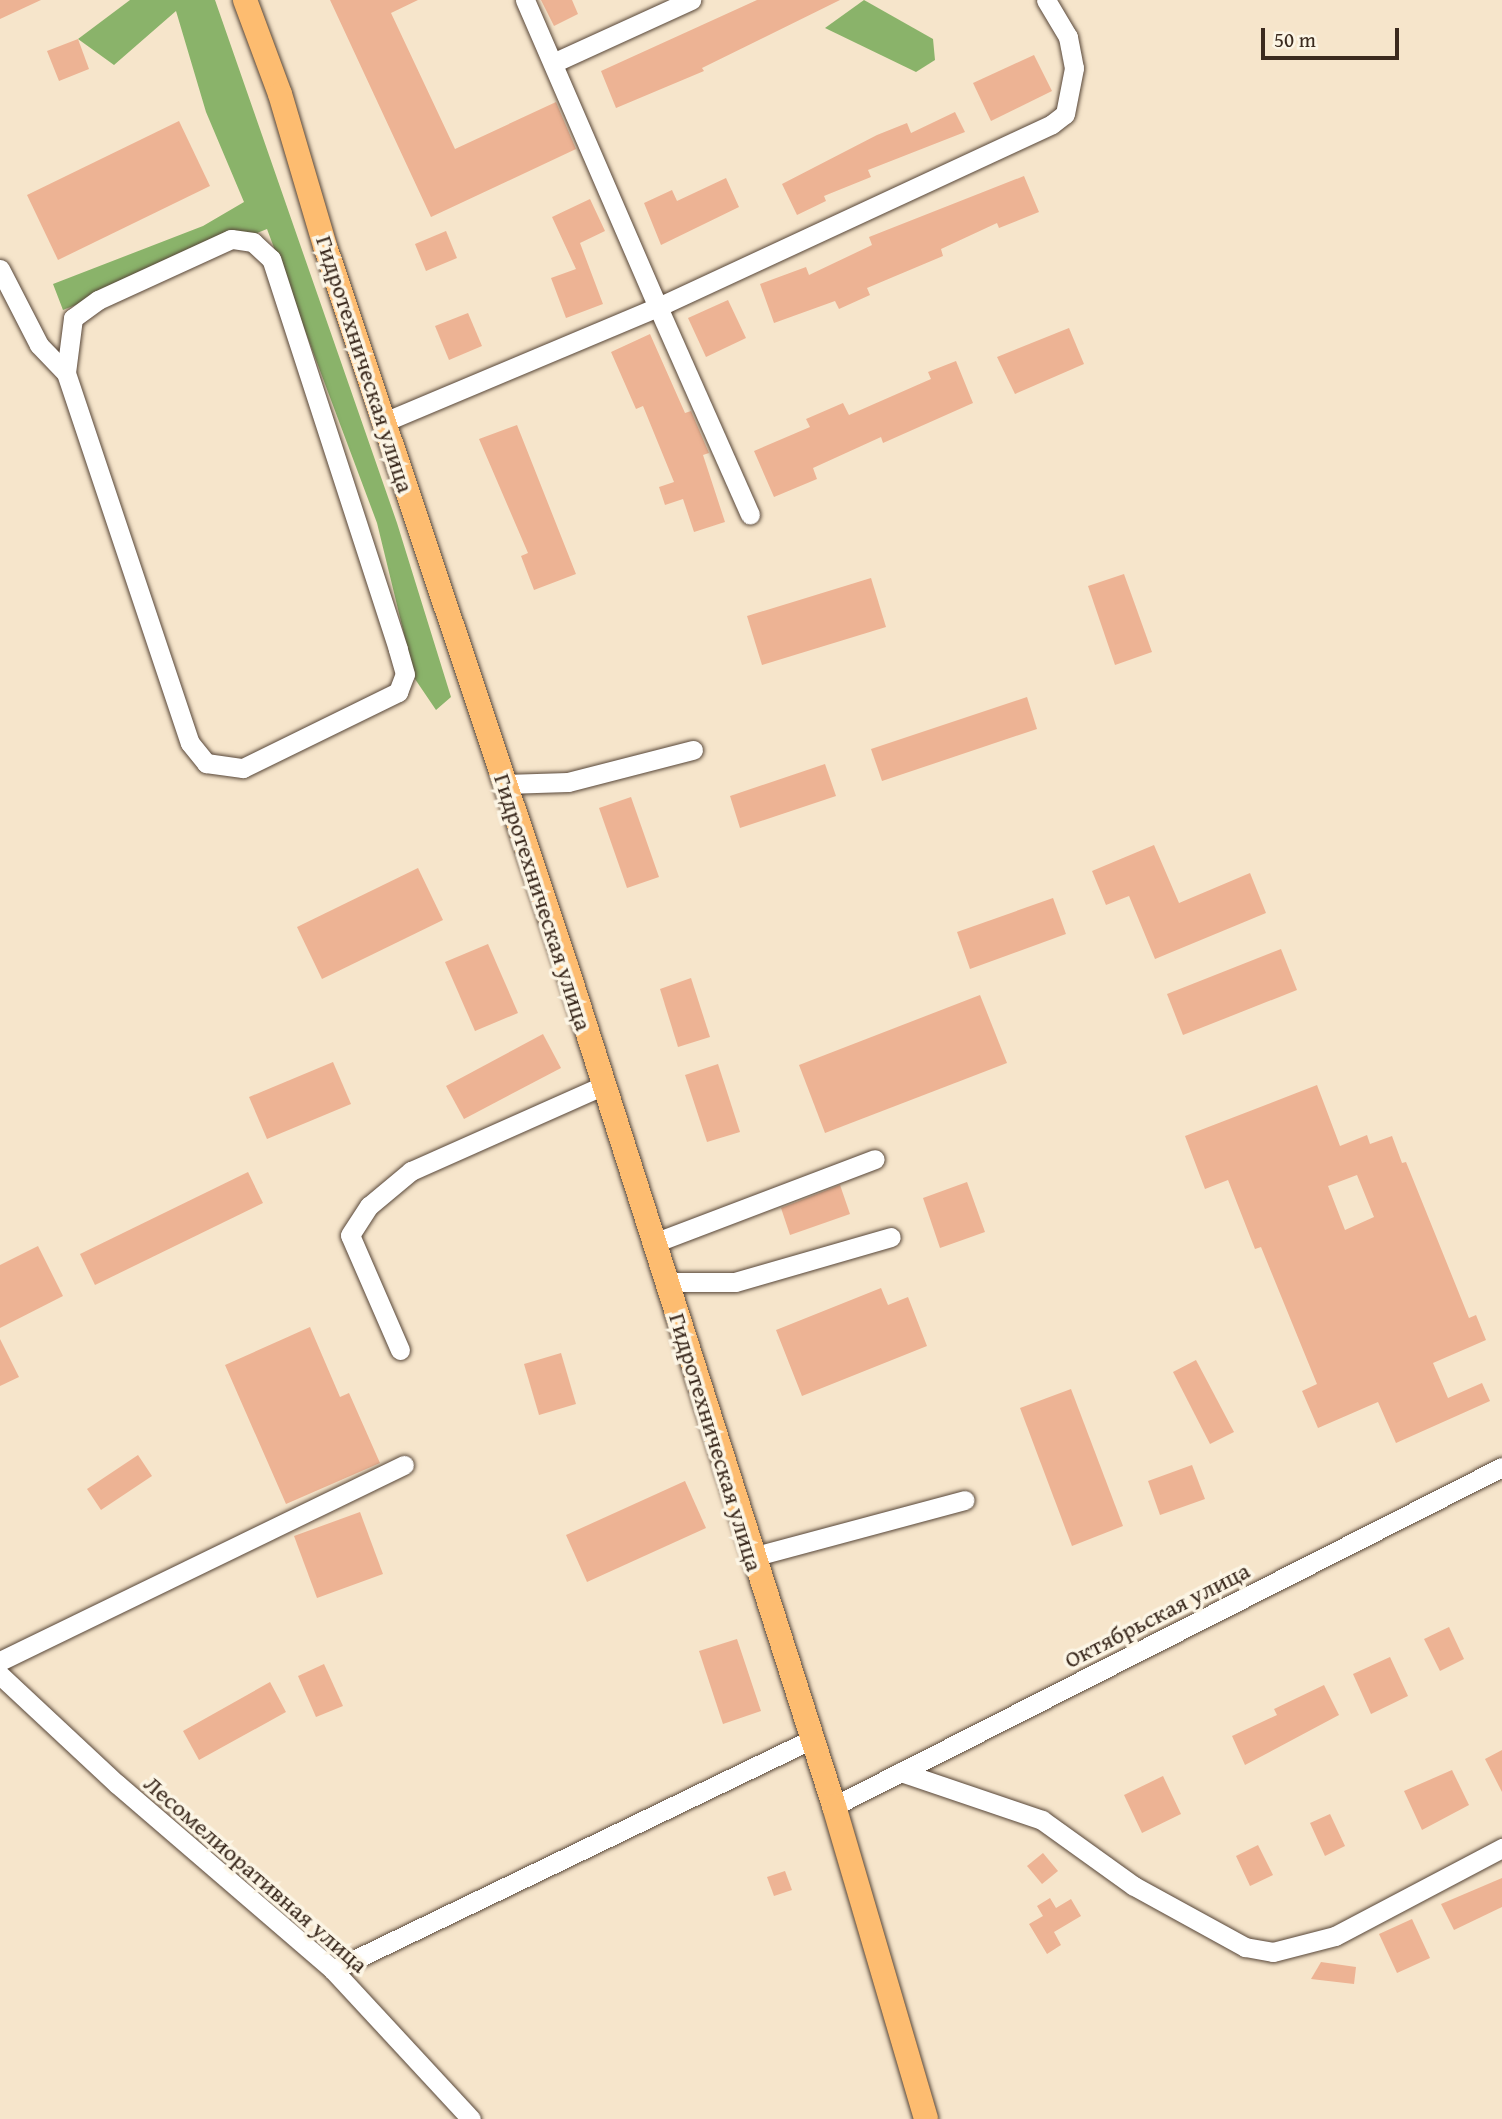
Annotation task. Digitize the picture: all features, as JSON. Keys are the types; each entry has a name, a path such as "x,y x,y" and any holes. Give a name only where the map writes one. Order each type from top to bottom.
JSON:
{"main road":[{"name":"Гидротехническая улица","path":"245,0 280,94 384,422 604,1085 810,1741 834,1806 926,2119"}],"street":[{"path":"525,0 750,515"},
{"path":"553,63 691,0"},
{"path":"384,422 658,307 1052,124 1065,114 1074,68 1068,37 1046,0"},
{"path":"0,269 39,345 66,373 190,743 206,763 243,768 398,692 405,674 398,649 271,259 253,242 231,239 98,300 73,318 66,373"},
{"path":"505,784 568,782 693,751"},
{"path":"400,1350 350,1235 369,1206 411,1171 604,1085"},
{"path":"653,1243 875,1159"},
{"path":"666,1282 735,1282 891,1237"},
{"path":"0,1661 404,1465"},
{"name":"Октябрьская улица","path":"834,1806 1502,1467"},
{"path":"752,1557 964,1500"},
{"name":"Лесомелиоративная улица","path":"0,1675 117,1784 334,1970 471,2119"},
{"path":"334,1970 810,1741"},
{"path":"901,1772 1042,1819 1134,1886 1245,1947 1273,1952 1335,1936 1502,1848"}],"green space":[{"path":"130,0 215,0 397,523 451,697 436,710 415,679 377,523 267,229 63,310 53,284 203,226 244,202 206,112 176,11 114,65 78,39"},
{"path":"864,0 933,39 935,60 916,72 825,28"}],"building":[{"path":"0,0 41,0 0,19"},
{"path":"330,0 418,0 391,13 455,149 556,102 576,149 431,217"},
{"path":"541,0 572,0 578,14 554,26"},
{"path":"757,0 840,0 702,68 704,71 616,108 601,71"},
{"path":"78,39 89,69 59,81 47,51"},
{"path":"1034,55 1052,91 991,121 973,83"},
{"path":"955,112 965,132 868,170 871,177 824,196 826,201 797,215 782,184 877,135 907,123 911,133"},
{"path":"179,121 210,186 58,260 27,195"},
{"path":"1024,176 1039,212 999,228 997,223 941,249 943,256 867,288 870,295 839,309 835,301 774,323 760,284 806,267 809,275 872,245 869,237"},
{"path":"726,178 739,207 661,245 644,203 672,190 677,201"},
{"path":"590,199 605,231 580,243 603,304 566,318 551,278 576,269 552,217"},
{"path":"446,231 457,258 426,271 415,244"},
{"path":"728,300 746,338 706,357 688,318"},
{"path":"468,313 482,346 449,360 435,326"},
{"path":"1069,328 1084,364 1015,394 997,357"},
{"path":"650,334 685,413 691,411 709,453 703,455 725,522 694,532 683,499 665,505 659,487 674,482 643,406 636,409 611,352"},
{"path":"956,361 973,403 883,443 881,437 813,468 817,479 774,497 754,451 810,427 806,419 843,403 849,415 931,379 928,372"},
{"path":"517,425 576,574 534,590 521,556 528,553 479,439"},
{"path":"1124,574 1152,652 1115,665 1088,586"},
{"path":"871,578 886,627 762,665 747,616"},
{"path":"1027,697 1037,729 882,781 871,749"},
{"path":"825,764 836,796 740,828 730,796"},
{"path":"631,797 659,877 627,888 599,808"},
{"path":"1154,845 1179,903 1250,873 1266,913 1155,959 1129,896 1106,905 1092,871"},
{"path":"418,868 443,920 322,979 297,927"},
{"path":"1053,898 1066,934 970,969 957,932"},
{"path":"488,944 518,1013 475,1031 445,962"},
{"path":"1281,949 1297,990 1183,1035 1167,994"},
{"path":"691,978 710,1037 678,1047 660,989"},
{"path":"980,995 1007,1063 825,1133 799,1065"},
{"path":"543,1034 561,1068 464,1119 446,1086"},
{"path":"333,1062 351,1104 267,1139 249,1097"},
{"path":"718,1064 740,1132 707,1142 685,1075"},
{"path":"1317,1085 1340,1146 1367,1135 1370,1144 1392,1136 1402,1163 1406,1162 1469,1318 1476,1315 1486,1340 1433,1363 1448,1398 1482,1383 1490,1401 1396,1443 1378,1402 1318,1428 1302,1391 1317,1384 1261,1247 1255,1249 1228,1180 1205,1189 1185,1136","holes":["1357,1175 1374,1217 1345,1230 1328,1186"]},
{"path":"248,1172 263,1203 95,1285 80,1254"},
{"path":"967,1182 985,1232 940,1248 923,1198"},
{"path":"840,1185 850,1214 790,1235 781,1208"},
{"path":"38,1246 63,1296 0,1328 0,1265"},
{"path":"881,1288 888,1305 908,1297 927,1346 802,1396 776,1330"},
{"path":"310,1327 340,1397 349,1393 380,1463 286,1504 225,1365"},
{"path":"0,1339 19,1377 0,1386"},
{"path":"561,1353 576,1404 539,1415 524,1364"},
{"path":"1196,1360 1234,1432 1210,1444 1173,1372"},
{"path":"1071,1389 1123,1526 1072,1546 1020,1408"},
{"path":"138,1455 152,1476 101,1510 87,1489"},
{"path":"1192,1465 1205,1499 1160,1515 1148,1481"},
{"path":"685,1481 706,1528 587,1582 566,1535"},
{"path":"360,1512 383,1574 317,1598 294,1536"},
{"path":"1449,1627 1464,1659 1440,1671 1424,1639"},
{"path":"737,1639 761,1711 723,1724 699,1651"},
{"path":"1390,1657 1408,1696 1371,1714 1353,1674"},
{"path":"324,1664 343,1706 316,1717 298,1676"},
{"path":"270,1682 286,1712 199,1760 183,1731"},
{"path":"1324,1685 1339,1715 1245,1765 1232,1736 1277,1715 1274,1709"},
{"path":"1502,1750 1502,1792 1485,1759"},
{"path":"1452,1770 1469,1805 1422,1830 1404,1791"},
{"path":"1163,1776 1181,1814 1142,1833 1124,1795"},
{"path":"1330,1814 1345,1846 1325,1856 1310,1823"},
{"path":"1258,1845 1273,1875 1250,1886 1236,1856"},
{"path":"1043,1853 1058,1871 1042,1884 1027,1866"},
{"path":"785,1871 792,1890 774,1896 767,1877"},
{"path":"1502,1878 1502,1907 1454,1930 1441,1904"},
{"path":"1050,1898 1056,1908 1071,1899 1081,1916 1054,1932 1061,1945 1047,1954 1029,1924 1043,1916 1037,1906"},
{"path":"1412,1919 1430,1958 1397,1973 1379,1934"},
{"path":"1321,1962 1356,1967 1354,1984 1311,1979"}]}
